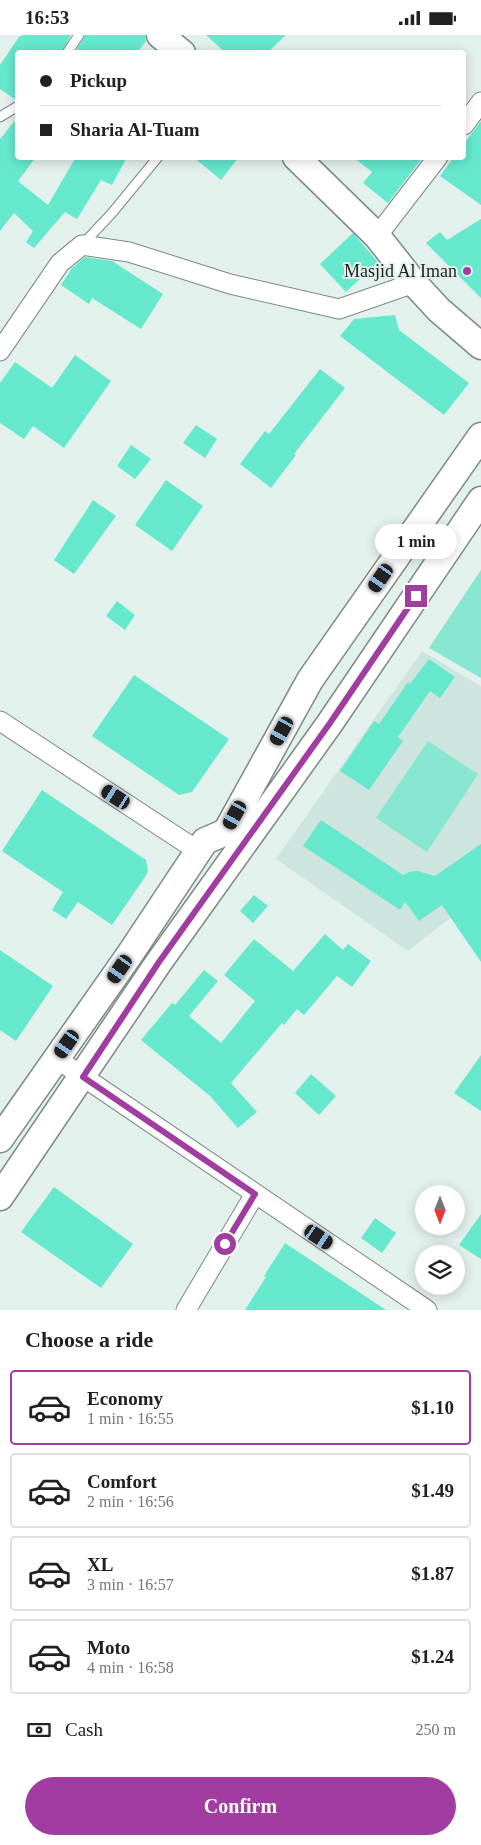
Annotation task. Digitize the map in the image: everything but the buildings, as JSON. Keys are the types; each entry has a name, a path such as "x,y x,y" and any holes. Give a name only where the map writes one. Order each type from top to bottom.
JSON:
{"main road":[{"path":"160,35 178,50"},
{"path":"299,160 377,236 414,283 439,310 481,346"},
{"path":"0,1139 130,954 205,841 226,832 310,680 481,436"},
{"path":"0,1197 159,962 330,723 481,500"}],"street":[{"path":"466,122 481,103"},
{"path":"377,236 436,160"},
{"path":"0,351 60,263 82,245 129,252 230,284 339,309 414,283"},
{"path":"0,721 198,851"},
{"path":"57,1059 427,1310"},
{"path":"186,1310 255,1194"}],"lane":[{"path":"69,50 79,35"},
{"path":"0,117 15,108"},
{"path":"82,245 112,213 156,160"}],"shaded area":[{"path":"422,651 481,686 481,894 408,951 276,859"}],"green space":[{"path":"481,570 481,678 429,648"},
{"path":"428,741 478,774 427,852 376,818"}],"place":[{"name":"Masjid Al Iman","path":"467,271"}],"route":[{"path":"225,1244 255,1194 83,1077 159,962 330,723 416,596"}]}
